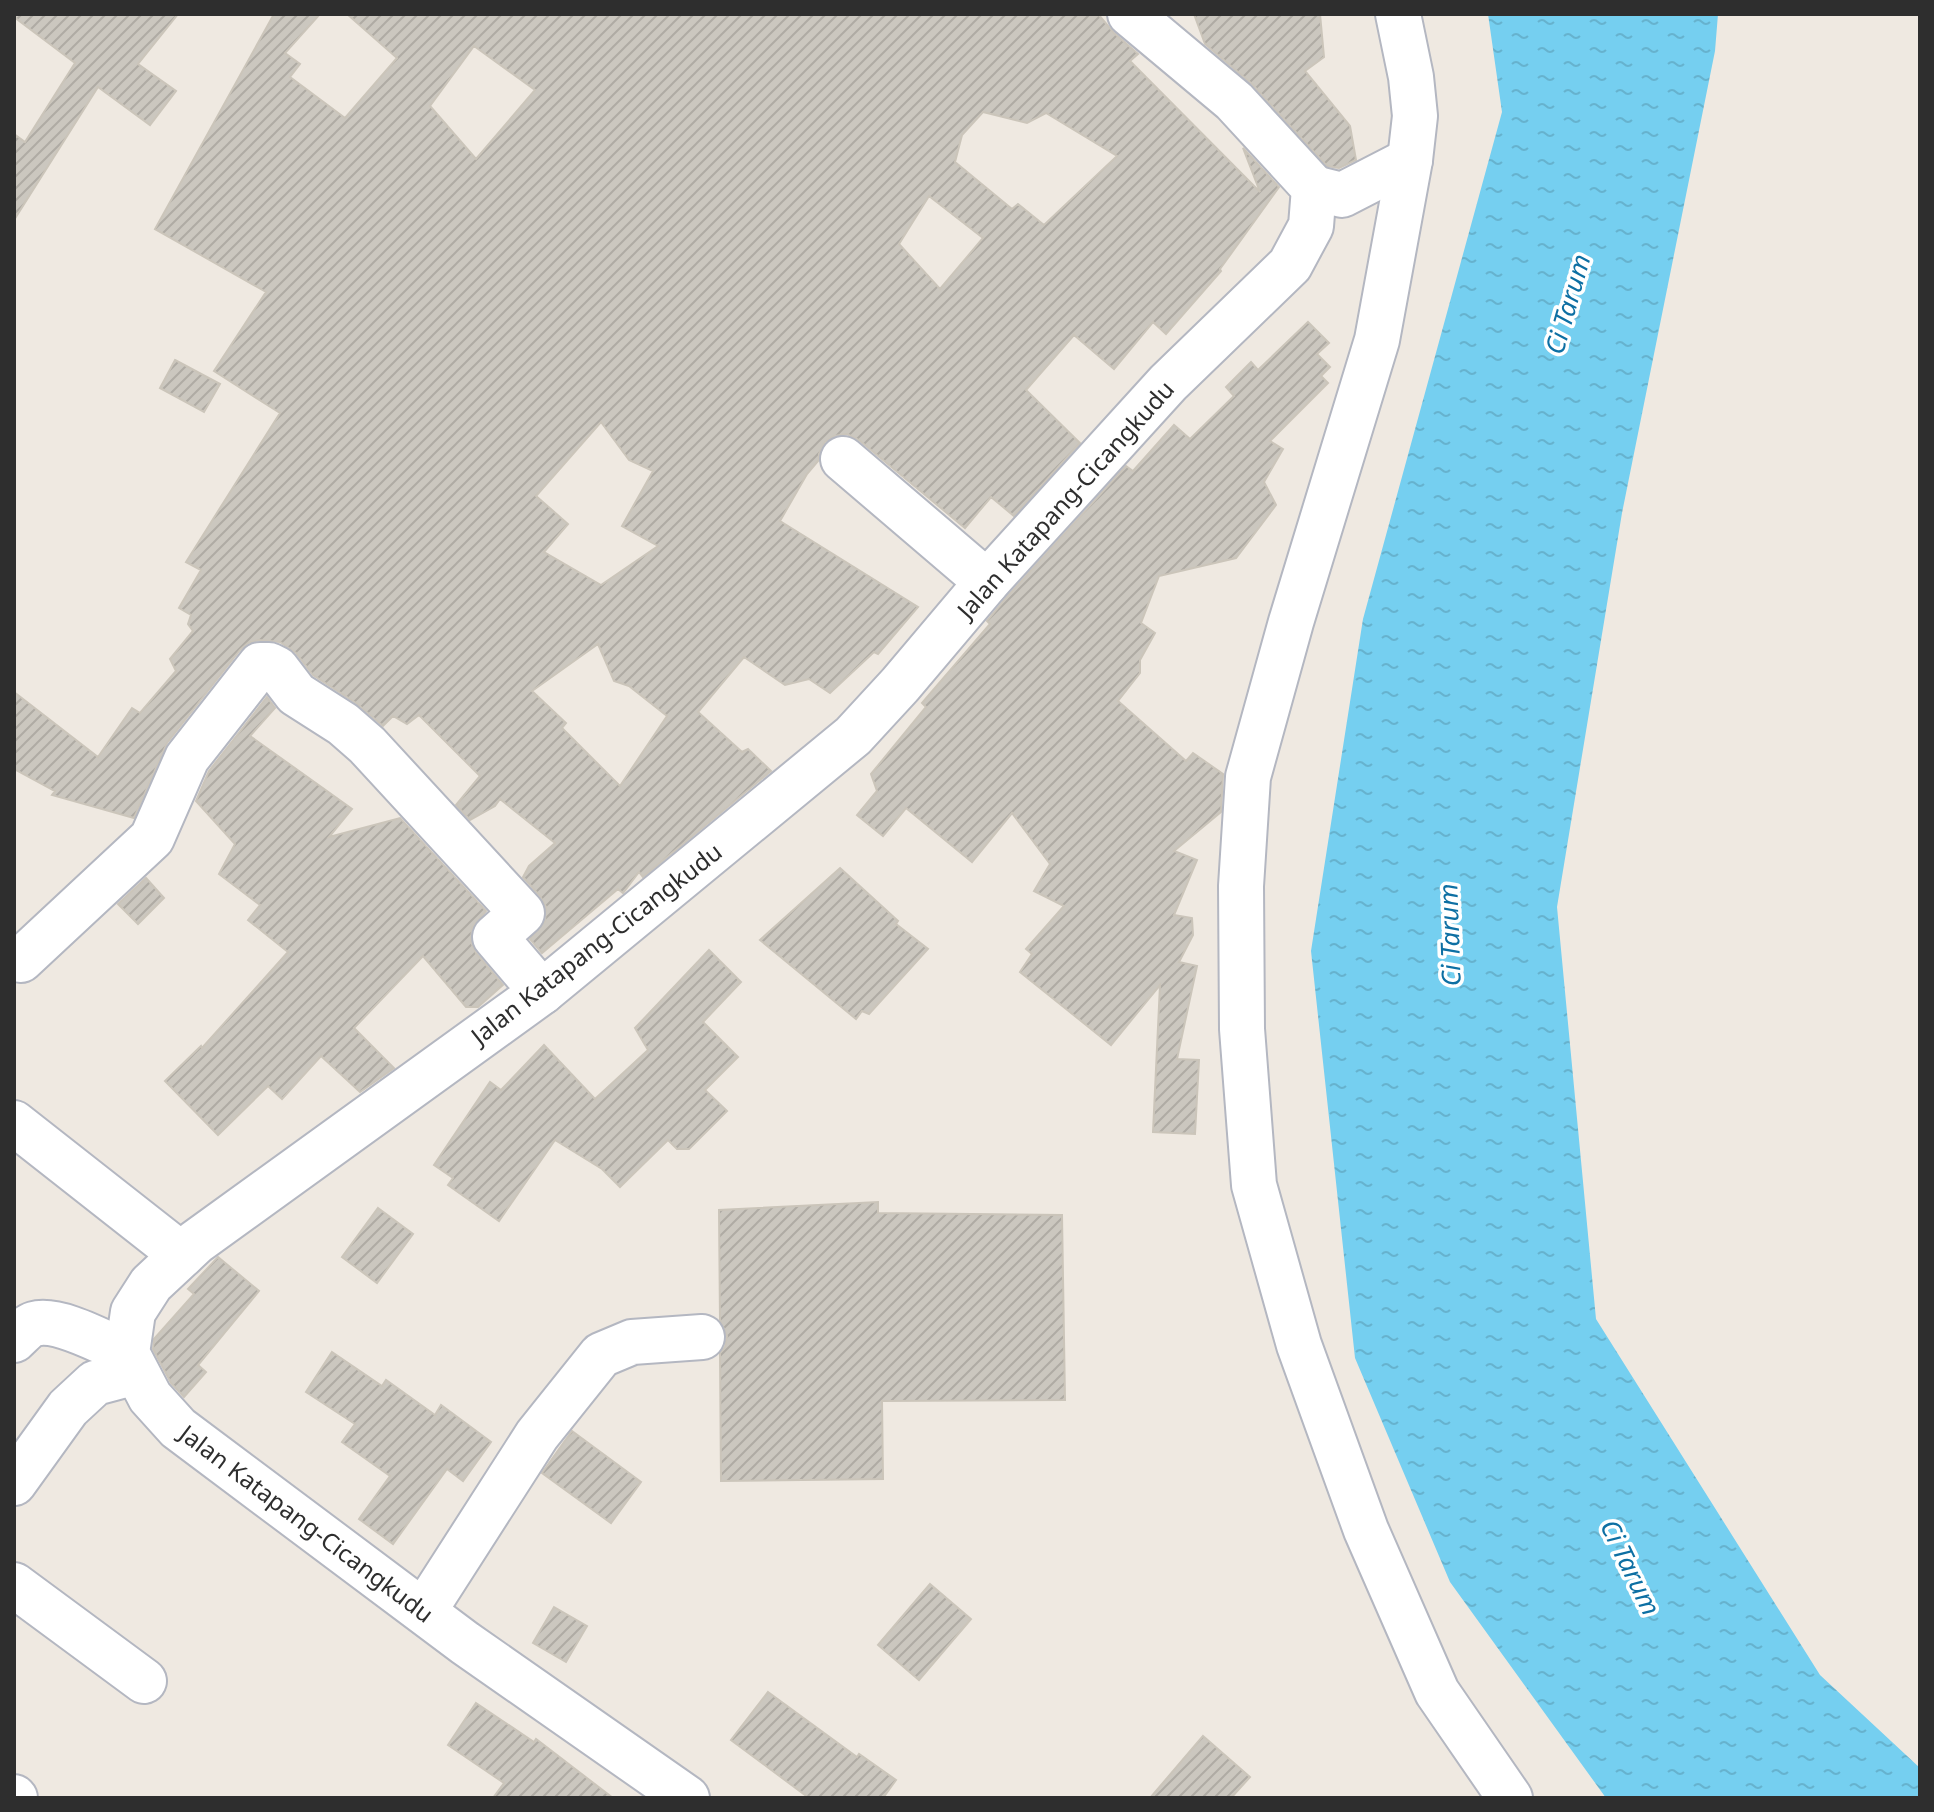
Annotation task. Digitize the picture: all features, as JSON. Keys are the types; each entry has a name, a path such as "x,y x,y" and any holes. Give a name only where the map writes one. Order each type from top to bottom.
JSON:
{"street":[{"path":"1130,14 1234,101 1314,188 1342,195 1410,160"},
{"path":"1398,14 1411,77 1415,116 1410,160 1377,340 1291,622 1248,777 1241,886 1242,1029 1254,1185 1299,1345 1366,1530 1437,1692 1510,1798"},
{"name":"Jalan Katapang-Cicangkudu","path":"686,1798 465,1643 178,1428 150,1397 131,1363 133,1312 151,1284 250,1200 542,992 853,736 987,582 1168,383 1290,265 1311,226 1314,188"},
{"path":"843,459 987,582"},
{"path":"21,960 152,838 187,758 260,665 269,665 277,669 296,694 343,724 367,745 522,913 495,937 542,992"},
{"path":"14,1123 182,1255"},
{"path":"14,1340 32,1324 48,1323 77,1331 131,1363"},
{"path":"424,1611 537,1435 601,1355 632,1342 702,1337"},
{"path":"14,1483 68,1408 95,1383 131,1363"},
{"path":"14,1585 144,1681"}],"water":[{"name":"Ci Tarum","path":"1488,14 1718,14 1715,51 1622,513 1557,907 1596,1319 1820,1675 1920,1768 1920,1798 1606,1798 1450,1582 1355,1358 1311,951 1363,619 1502,112"}],"building":[{"path":"14,14 178,14 138,64 176,91 150,125 98,87 14,220 14,134 25,142 75,63"},
{"path":"274,14 320,14 285,53 300,64 290,77 345,118 397,58 347,14 1098,14 1138,54 1130,61 1260,192 1243,148 1279,187 1221,271 1166,334 1153,322 1114,369 1074,335 1026,390 1080,443 1014,516 991,497 965,528 859,440 847,434 834,436 825,442 819,460 807,474 780,521 918,607 878,654 874,652 830,693 809,679 785,685 744,657 698,712 742,752 748,749 771,771 643,877 639,872 623,893 618,889 542,953 530,939 545,921 546,907 523,877 529,866 555,843 500,799 495,806 470,820 456,805 480,776 419,715 407,724 393,716 383,726 356,703 313,675 296,653 280,642 259,640 248,643 240,650 167,743 134,818 52,795 55,791 14,769 14,692 98,757 132,708 140,713 176,671 170,659 193,631 188,624 191,615 179,608 201,570 186,562 280,413 214,371 266,292 155,229","holes":["474,46 535,90 476,159 430,106","983,112 1027,123 1046,113 1117,156 1044,225 1018,204 1012,209 955,162 962,135","929,196 983,238 940,289 899,244","601,422 629,460 653,471 622,526 658,546 601,585 544,552 568,524 536,496","598,644 614,681 629,686 667,716 620,786 562,728 566,723 532,691"]},
{"path":"1194,14 1320,14 1324,57 1305,71 1350,126 1356,160 1339,168 1327,166 1252,84 1205,44"},
{"path":"1308,322 1329,343 1317,354 1330,367 1321,376 1328,383 1270,441 1283,449 1264,482 1276,505 1236,558 1159,576 1141,623 1155,633 1140,660 1140,673 1118,701 1186,761 1193,753 1223,774 1221,812 1174,851 1197,860 1174,915 1192,918 1193,935 1179,962 1197,966 1177,1059 1199,1060 1195,1134 1153,1132 1160,985 1111,1045 1020,972 1032,954 1026,949 1064,906 1034,891 1050,864 1012,813 972,862 906,808 883,836 857,815 877,791 871,774 926,707 922,703 990,624 987,621 1006,598 1126,466 1133,471 1174,425 1190,439 1234,396 1226,387 1251,362 1258,370"},
{"path":"175,360 220,384 204,412 160,388"},
{"path":"267,697 275,708 250,736 352,809 329,837 400,818 486,911 472,928 471,942 476,953 503,985 478,1007 466,1007 423,956 354,1028 394,1068 360,1092 321,1056 282,1099 268,1086 218,1135 165,1081 202,1048 288,952 248,920 260,905 219,874 235,844 196,801 209,771"},
{"path":"840,868 898,921 896,924 928,949 869,1014 862,1011 856,1019 760,940"},
{"path":"146,878 164,898 138,924 118,904"},
{"path":"709,950 741,982 703,1022 738,1057 705,1090 727,1111 689,1149 677,1149 668,1140 620,1187 602,1169 555,1140 499,1221 448,1185 453,1178 434,1165 490,1082 501,1090 544,1045 595,1099 648,1050 635,1028"},
{"path":"878,1202 878,1213 1062,1215 1065,1400 882,1401 883,1479 721,1481 720,1353 727,1336 720,1320 719,1210"},
{"path":"378,1208 413,1234 377,1283 342,1257"},
{"path":"218,1257 259,1291 198,1365 206,1372 184,1397 171,1383 153,1349 154,1339 194,1294 188,1289"},
{"path":"332,1352 382,1386 386,1380 435,1415 441,1405 491,1442 463,1481 447,1469 393,1544 359,1519 390,1476 342,1442 355,1424 306,1392"},
{"path":"572,1431 641,1482 611,1523 542,1473"},
{"path":"930,1584 971,1619 919,1680 878,1645"},
{"path":"554,1607 587,1626 566,1662 533,1643"},
{"path":"768,1692 857,1757 859,1754 896,1780 883,1798 809,1798 731,1740"},
{"path":"476,1703 534,1742 536,1739 613,1798 493,1798 504,1783 448,1745"},
{"path":"1203,1736 1250,1777 1231,1798 1150,1798"}]}
